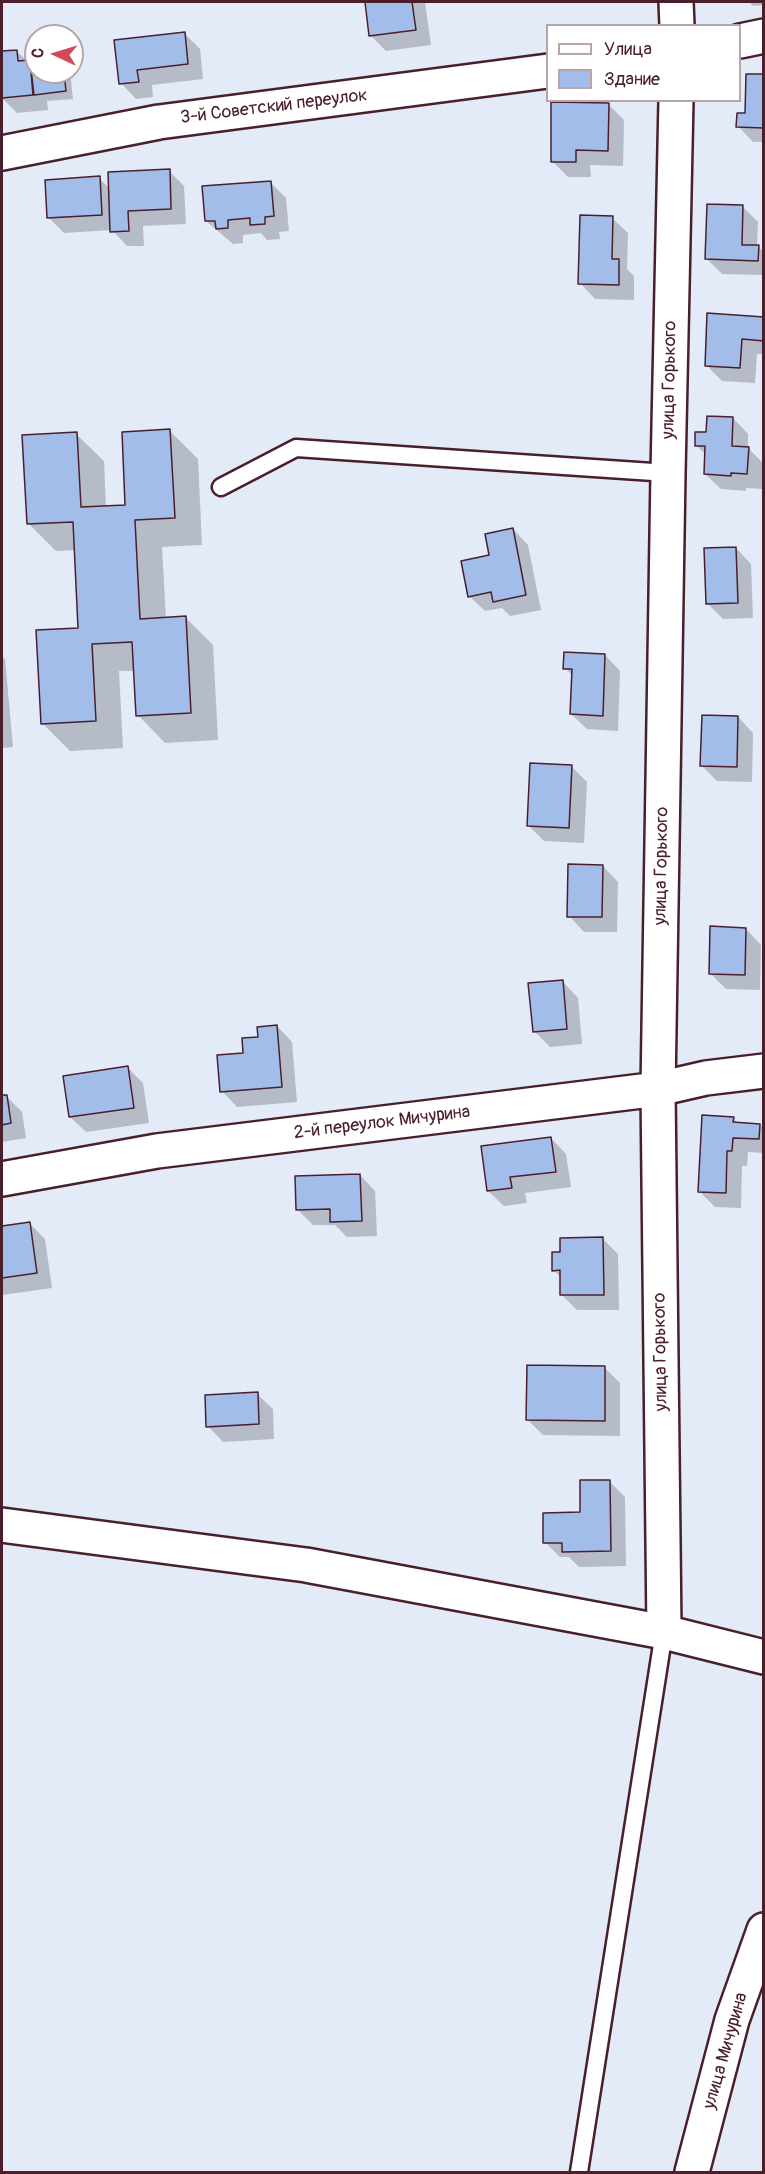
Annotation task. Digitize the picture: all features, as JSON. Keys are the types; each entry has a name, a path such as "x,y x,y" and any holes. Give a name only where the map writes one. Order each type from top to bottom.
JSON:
{"street":[{"path":"676,2 677,24"},
{"path":"741,41 764,36"},
{"name":"3-й Советский переулок","path":"2,153 159,122 546,71"},
{"name":"улица Горького","path":"664,1632 658,1089 676,102"},
{"name":"2-й переулок Мичурина","path":"2,1179 157,1151 658,1089 706,1078 764,1071"},
{"path":"2,1525 306,1565 664,1632 764,1657"},
{"name":"улица Мичурина","path":"692,2172 732,2020 764,1930"}],"lane":[{"path":"221,487 296,448 668,473"},
{"path":"579,2172 664,1632"}],"building":[{"path":"365,2 412,2 416,30 369,36"},
{"path":"185,32 188,64 137,70 139,82 119,84 114,40"},
{"path":"17,50 18,61 24,60 24,84 32,84 33,95 2,98 2,51"},
{"path":"746,74 764,74 764,128 736,127 737,113 745,113"},
{"path":"33,84 65,84 66,91 34,95"},
{"path":"551,102 609,103 608,151 576,150 576,162 551,162"},
{"path":"170,169 171,209 128,211 129,231 110,232 108,172"},
{"path":"100,176 102,215 47,218 45,180"},
{"path":"271,181 274,216 265,217 265,224 250,225 250,218 228,220 228,228 216,229 215,221 205,221 202,186"},
{"path":"707,204 743,205 742,245 759,245 758,261 705,259"},
{"path":"580,215 613,216 612,259 619,259 619,285 578,284"},
{"path":"707,313 764,317 764,341 742,339 740,368 705,366"},
{"path":"707,416 733,417 732,446 749,447 747,474 731,473 731,476 704,474 705,446 695,446 695,432 706,432"},
{"path":"170,429 175,518 135,520 140,619 186,616 191,713 136,716 132,642 92,644 96,721 41,724 36,630 78,628 73,522 27,524 22,435 77,432 81,507 125,505 122,432"},
{"path":"513,528 526,595 493,602 491,592 468,597 461,561 489,555 485,534"},
{"path":"736,547 738,603 706,604 704,548"},
{"path":"564,652 605,654 603,716 570,714 572,669 563,669"},
{"path":"702,715 738,716 737,767 700,766"},
{"path":"530,763 572,765 569,828 527,826"},
{"path":"568,864 603,865 602,917 567,917"},
{"path":"710,926 746,928 745,975 709,974"},
{"path":"563,980 567,1029 533,1032 528,983"},
{"path":"277,1025 282,1087 220,1092 217,1055 243,1053 242,1038 258,1037 257,1027"},
{"path":"128,1066 134,1108 69,1117 63,1076"},
{"path":"2,1095 7,1095 11,1123 2,1125"},
{"path":"702,1115 734,1117 733,1122 760,1124 759,1139 733,1138 732,1151 727,1151 726,1193 698,1192"},
{"path":"551,1137 556,1172 510,1177 512,1188 487,1191 481,1146"},
{"path":"360,1174 362,1221 330,1222 330,1209 296,1210 295,1176"},
{"path":"30,1222 37,1273 2,1278 2,1226"},
{"path":"603,1237 604,1295 560,1295 560,1270 552,1271 552,1252 560,1252 560,1238"},
{"path":"527,1365 605,1366 605,1421 526,1420"},
{"path":"258,1392 259,1424 206,1427 205,1395"},
{"path":"580,1480 610,1480 611,1551 562,1552 562,1543 543,1543 543,1513 580,1512"}]}
